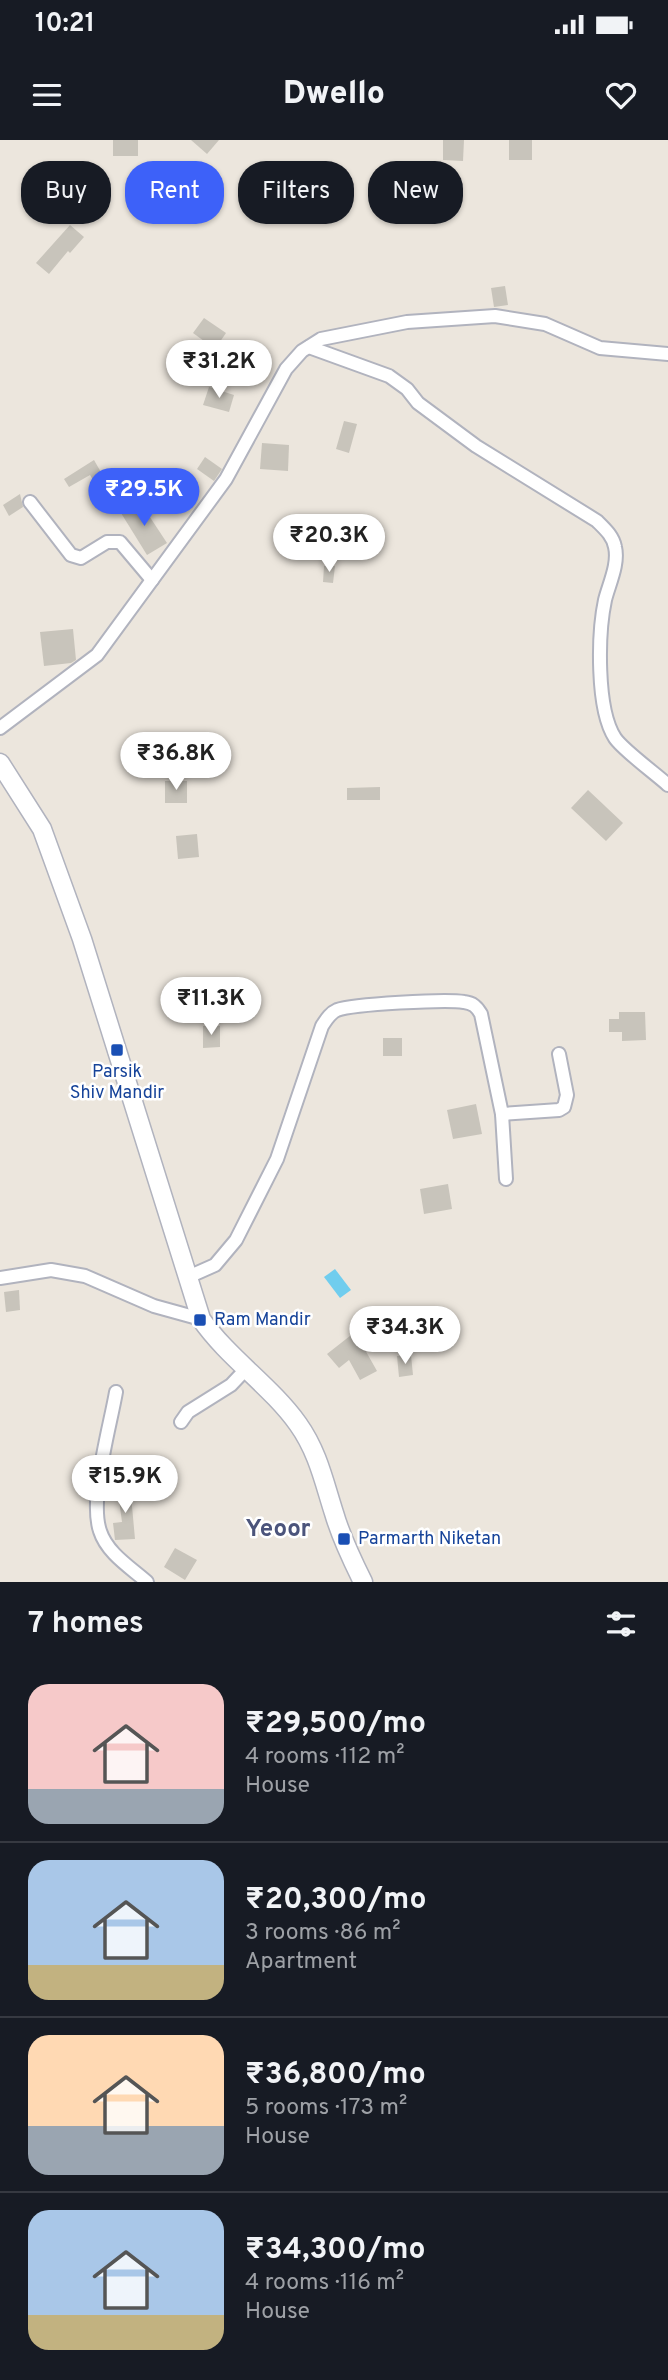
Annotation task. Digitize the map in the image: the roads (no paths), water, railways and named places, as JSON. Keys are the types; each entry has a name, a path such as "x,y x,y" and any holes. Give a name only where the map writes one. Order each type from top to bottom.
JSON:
{"street":[{"path":"0,728 97,654 226,479 286,369 321,339 407,323 495,316 545,324 600,348 668,354"},
{"path":"309,347 389,376 407,389 418,403 476,446 597,521 609,533 615,547 616,563 603,613 600,667 604,705 615,738 668,785"},
{"path":"30,502 71,555 81,558 107,542 120,542 152,580"},
{"path":"0,763 42,829 78,927 201,1319 215,1338 247,1368 298,1424 320,1463 334,1516 363,1582"},
{"path":"188,1277 215,1265 236,1240 277,1158 322,1026 328,1016 337,1010 452,1001 476,1006 481,1014 502,1114 506,1179"},
{"path":"502,1114 559,1110 564,1107 568,1095 559,1054"},
{"path":"0,1278 51,1270 85,1276 154,1306 201,1319"},
{"path":"181,1422 188,1412 231,1385 247,1368"},
{"path":"116,1392 96,1498 99,1531 113,1552 147,1582"}],"water":[{"path":"335,1269 351,1290 340,1298 324,1277"}],"place":[{"name":"Parsik Shiv Mandir","path":"117,1050"},
{"name":"Ram Mandir","path":"200,1320"},
{"name":"Parmarth Niketan","path":"344,1539"}],"district":[{"name":"Yeoor","path":"278,1530"}]}
